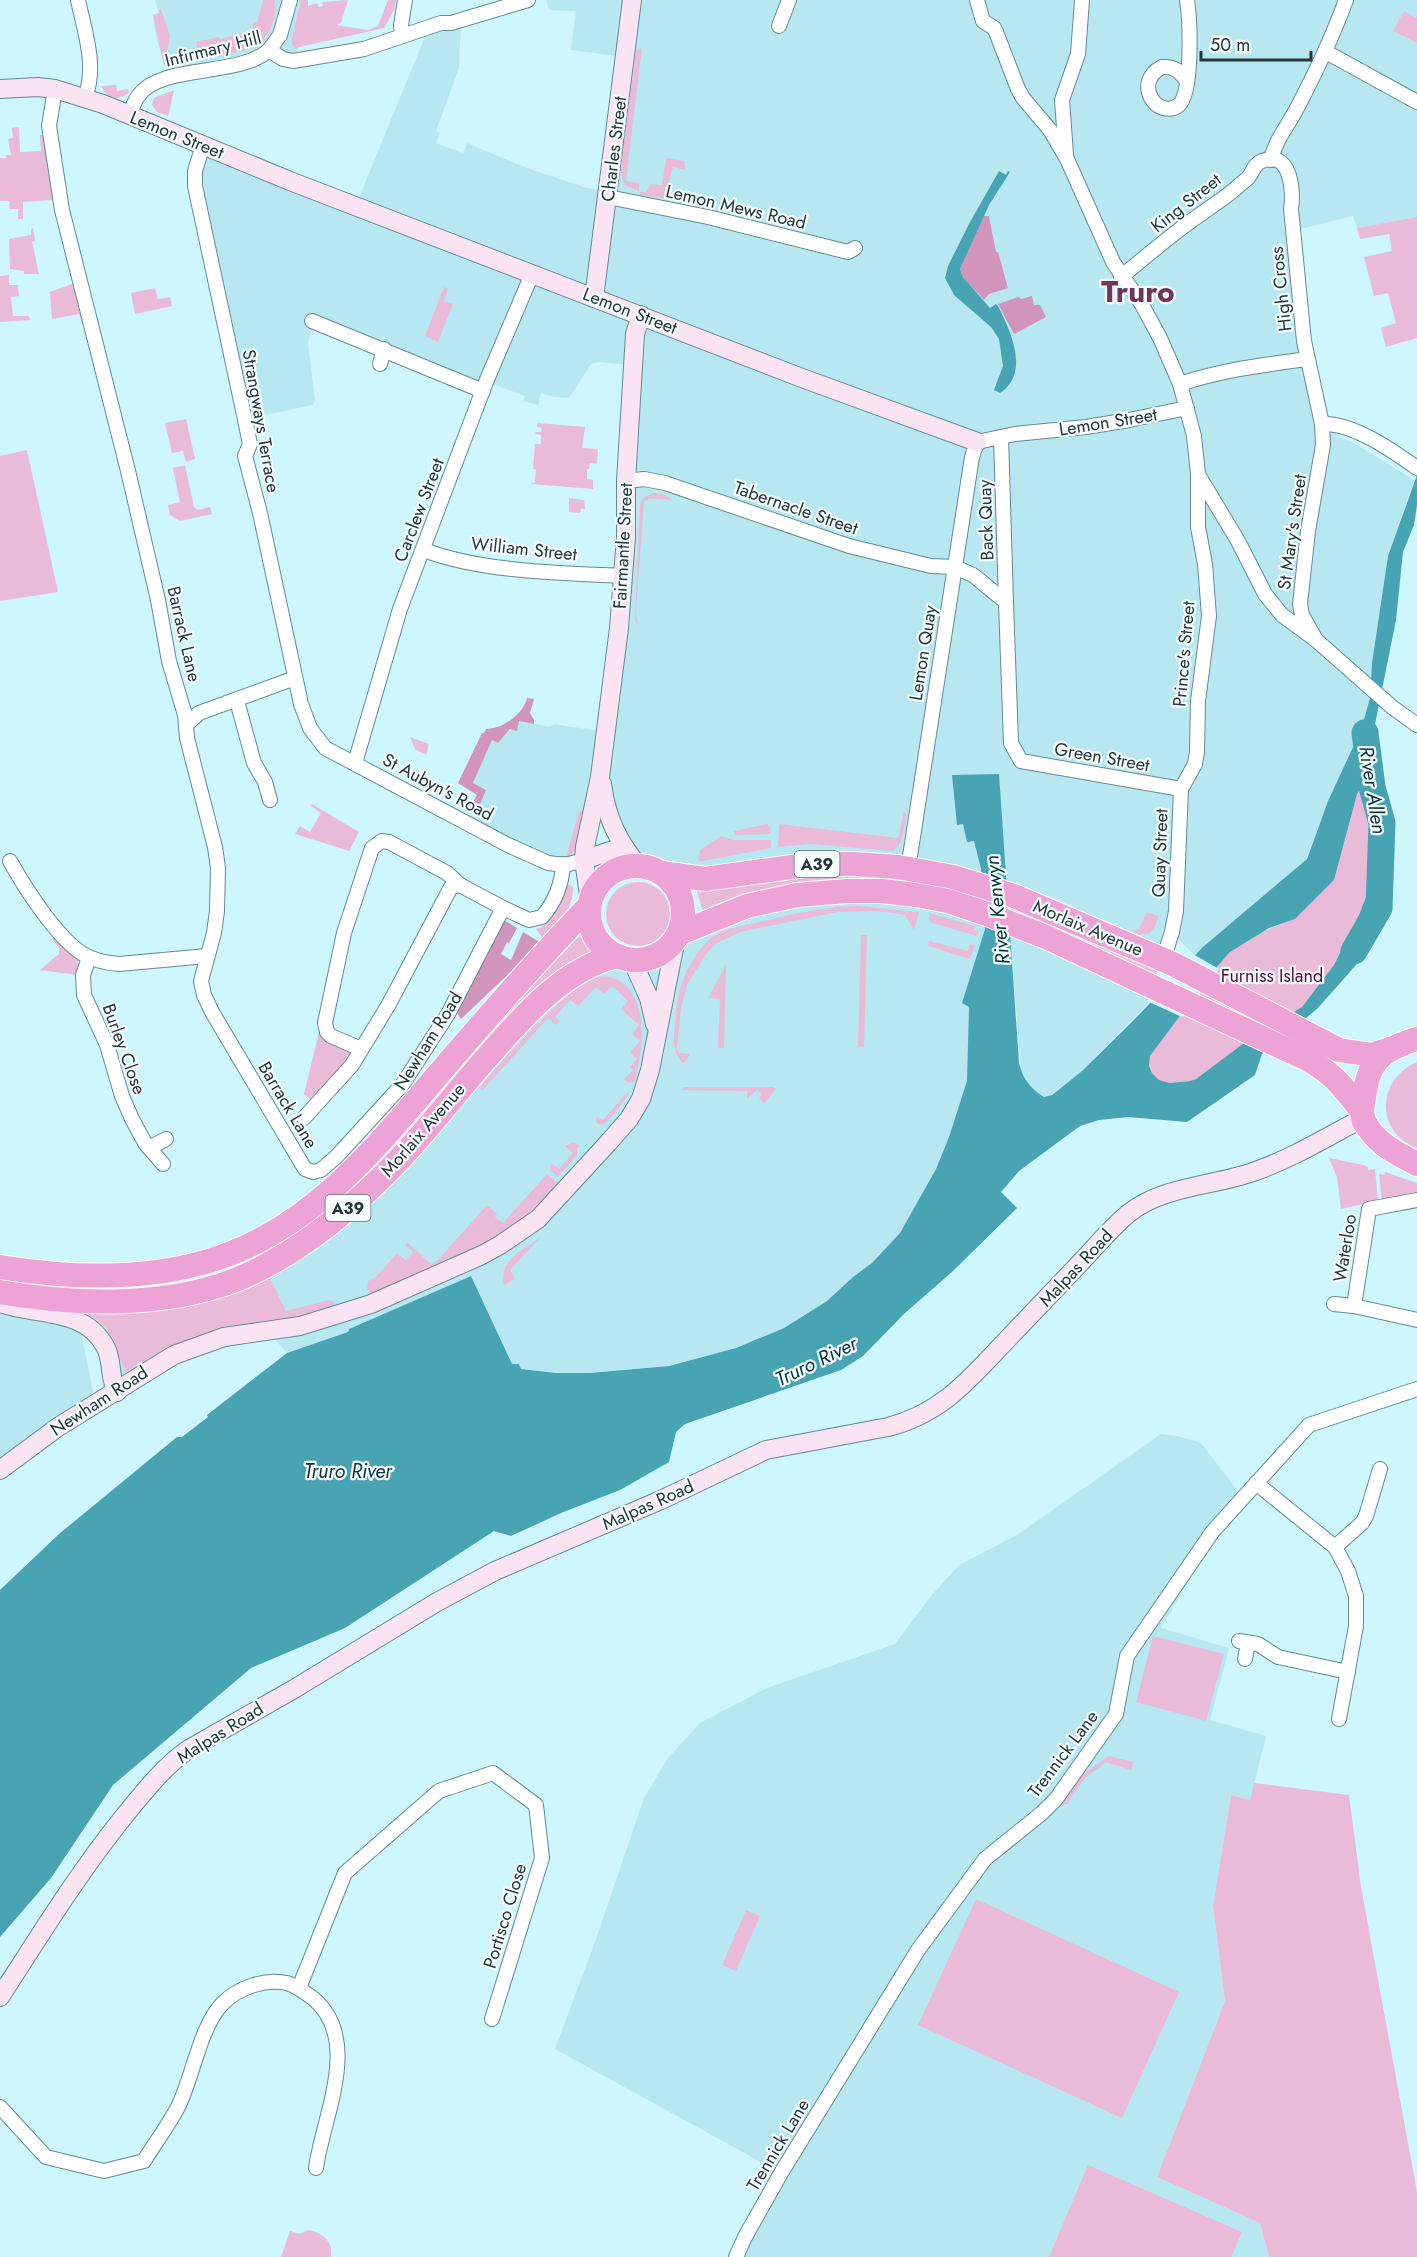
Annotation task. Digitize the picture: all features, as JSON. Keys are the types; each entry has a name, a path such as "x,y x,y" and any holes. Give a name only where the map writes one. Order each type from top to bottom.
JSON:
{"highway":[{"name":"Morlaix Avenue","path":"642,863 705,879 812,864 878,865 972,883 1014,896 1168,962 1310,1048 1336,1079 1362,1115 1371,1132 1384,1145 1417,1164"},
{"name":"A39","path":"589,904 600,882 611,873 642,863"},
{"path":"642,863 670,881 681,901 682,912 677,936"},
{"name":"Morlaix Avenue","path":"677,936 747,906 797,895 825,892 899,892 948,901 1016,925 1152,986 1310,1048 1366,1055 1378,1054 1390,1049"},
{"name":"Morlaix Avenue","path":"0,1267 80,1275 161,1272 230,1254 276,1231 338,1184 386,1137 466,1042 589,904"},
{"path":"589,904 589,921 599,942 624,958"},
{"name":"A39","path":"624,958 651,957 662,952 677,936"},
{"name":"Morlaix Avenue","path":"0,1292 75,1300 161,1298 209,1288 262,1268 307,1240 348,1208 386,1173 511,1030 546,996 598,960 624,958"},
{"path":"1362,1115 1366,1081 1376,1060 1390,1049 1416,1039"}],"street":[{"path":"78,0 91,67 90,85 85,99"},
{"path":"269,50 280,35 290,0"},
{"path":"402,36 401,25 405,0"},
{"name":"Infirmary Hill","path":"129,116 140,94 155,83 249,62 269,50 283,59 293,61 364,49 528,0"},
{"name":"Charles Street","path":"594,298 632,0"},
{"path":"780,26 789,0"},
{"path":"977,0 980,17 996,32 1023,98 1049,127 1067,159"},
{"path":"1067,159 1062,100 1078,54 1082,0"},
{"path":"1187,0 1190,42 1187,82"},
{"path":"1271,160 1278,139 1295,112 1326,52 1346,0"},
{"path":"1326,52 1417,102"},
{"name":"Lemon Street","path":"0,88 55,89 85,99 853,398 977,442 1086,427 1187,408"},
{"name":"Barrack Lane","path":"55,89 49,126 62,210 151,569 169,661 187,724 187,738 213,839 218,868 217,911 201,981 204,995 303,1166"},
{"path":"1036,112 1051,110 1062,100"},
{"name":"Strangways Terrace","path":"203,145 195,171 195,186 250,444 245,456 260,513 301,704"},
{"name":"Prince's Street","path":"1067,159 1121,277 1150,318 1180,384 1194,436 1198,474 1198,527 1205,564 1209,616 1198,701 1197,749"},
{"name":"High Cross","path":"1271,160 1282,164 1290,175 1307,359 1322,424"},
{"name":"King Street","path":"1121,277 1174,233 1235,189 1250,176 1258,164 1271,160"},
{"name":"Lemon Mews Road","path":"608,197 708,217 848,252 855,248"},
{"name":"Carclew Street","path":"355,764 400,609 483,391 532,274"},
{"name":"Fairmantle Street","path":"589,904 584,860 585,847 600,777 619,628 626,537 626,481 635,334 641,315"},
{"path":"312,321 483,391"},
{"path":"380,364 384,349"},
{"path":"1180,384 1214,373 1307,359"},
{"path":"1322,424 1334,424 1346,428 1392,450 1417,468"},
{"name":"St Mary's Street","path":"1316,640 1302,615 1300,604 1308,531 1322,455 1322,424"},
{"name":"Back Quay","path":"1001,437 1010,733 1011,747 1019,758"},
{"name":"Lemon Quay","path":"908,869 972,458 977,442"},
{"path":"1198,474 1238,541 1265,594 1282,615 1316,640 1363,683 1417,725"},
{"name":"Tabernacle Street","path":"626,481 644,479 665,483 849,546 931,566 955,567"},
{"name":"William Street","path":"424,550 453,560 524,570 623,576"},
{"name":"Back Quay","path":"955,567 966,571 1006,602"},
{"path":"187,724 199,714 295,678"},
{"path":"237,701 254,763 265,782 270,800"},
{"name":"St Aubyn's Road","path":"301,704 310,728 321,744 355,764 548,863 563,864 584,860"},
{"name":"Quay Street","path":"1168,962 1176,911 1181,789 1195,764 1197,749"},
{"name":"Green Street","path":"1019,758 1022,761 1181,789"},
{"name":"Fairmantle Street","path":"600,777 611,819 642,863"},
{"path":"361,1049 331,1036 326,1030 325,1023 344,933 372,848 382,841 389,842 447,873 460,885 529,920 539,920 549,908 561,884 563,864"},
{"path":"584,860 610,851 642,863"},
{"path":"10,861 60,933 71,945 89,958 119,964 207,956"},
{"path":"304,1118 345,1073 389,1004 449,889 454,885 460,885"},
{"name":"Newham Road","path":"303,1166 313,1172 324,1168 351,1142 402,1085 448,1014 503,908"},
{"name":"Newham Road","path":"0,1470 58,1427 117,1392 153,1366 191,1348 224,1337 326,1319 384,1298 482,1255 538,1220 608,1143 635,1109 648,1080 677,936"},
{"name":"Burley Close","path":"89,958 83,975 84,995 107,1045 123,1101 138,1131 163,1164"},
{"path":"624,958 650,998 654,1010 656,1034"},
{"name":"Malpas Road","path":"0,1997 99,1848 148,1786 179,1755 294,1689 428,1607 495,1571 661,1500 766,1450 888,1427 930,1411 969,1381 1111,1230 1134,1209 1148,1201 1169,1194 1268,1167 1362,1115"},
{"path":"149,1148 166,1138"},
{"name":"Waterloo","path":"1354,1306 1369,1209 1417,1200"},
{"path":"0,1303 72,1318 87,1325 99,1336 106,1347 111,1360 113,1385 117,1392"},
{"name":"Waterloo","path":"1334,1304 1354,1306 1417,1320"},
{"name":"Trennick Lane","path":"736,2257 781,2173 913,1957 977,1868 993,1852 1042,1813 1069,1782 1116,1714 1127,1656 1213,1531 1309,1425 1417,1389"},
{"path":"1335,1547 1357,1529 1366,1516 1380,1469"},
{"path":"1256,1483 1335,1547 1348,1571 1356,1596 1356,1626 1339,1719"},
{"path":"1245,1659 1243,1642 1258,1644 1278,1657 1348,1672"},
{"name":"Portisco Close","path":"299,1988 345,1873 439,1791 493,1773 536,1805 542,1858 492,2019"},
{"path":"0,2107 46,2157 104,2171 144,2161 178,2106 212,2018 223,2003 238,1991 268,1983 286,1983 299,1988 322,2006 331,2022 338,2052 337,2077 320,2142 316,2168"}],"shaded area":[{"path":"155,0 308,0 293,61 269,50 169,79 156,37 153,15 159,13"},
{"path":"546,0 1417,0 1417,217 1357,228 1353,216 1305,228 1287,229 1319,394 1332,429 1339,437 1356,444 1414,480 1388,556 1372,663 1370,697 1361,730 1328,801 1305,862 1195,956 1172,933 1163,960 953,877 684,877 639,866 606,803 585,847 565,865 470,824 486,790 473,783 492,740 498,743 519,721 550,727 554,724 605,732 633,365 598,362 591,364 569,398 553,397 541,393 538,405 523,401 525,396 493,384 489,394 313,326 308,343 315,401 313,405 245,419 195,186 203,145 356,205 429,27 461,20 459,68 436,131 440,133 436,143 463,153 467,143 527,168 587,188 609,190 625,57 571,50 576,11 549,10"},
{"path":"983,216 989,216 996,252 998,252 1008,288 989,294 984,300 963,277 960,269"},
{"path":"1032,296 1034,305 1040,305 1046,317 1014,334 998,304 1019,297 1021,299"},
{"path":"527,698 534,699 530,713 534,724 519,721 517,731 510,729 498,743 492,740 473,783 486,790 476,814 468,810 477,795 458,783 482,733 486,729 499,727 511,720 521,710"},
{"path":"797,895 983,913 985,929 962,1003 969,1006 967,1081 936,1169 900,1233 872,1263 827,1301 784,1328 736,1348 669,1366 590,1373 556,1373 521,1369 519,1364 512,1364 471,1276 349,1329 348,1332 287,1353 277,1342 275,1330 224,1337 117,1392 113,1373 79,1321 93,1392 0,1470 0,1290 120,1300 262,1268 575,974 651,957 670,945"},
{"path":"502,919 517,928 501,954 511,960 523,932 538,941 538,946 461,1019 455,1010"},
{"path":"1009,922 1161,990 1082,1071 1049,1096 1042,1096 1032,1089 1021,1070"},
{"path":"1161,1434 1201,1443 1240,1494 1161,1628 1229,1648 1210,1720 1266,1736 1250,1800 1231,1795 1213,1906 1225,2001 1157,2177 1260,2223 1269,2257 736,2257 781,2173 555,2049 595,1942 644,1798 668,1758 700,1723 767,1688 895,1644 931,1596 959,1565 1017,1535"}],"green space":[{"path":"263,0 275,0 275,12 269,32 262,41 254,47 234,53 200,58 196,42 251,31 254,23 257,23"},
{"path":"301,0 308,0 308,6 317,3 319,7 323,6 322,2 348,0 341,23 336,25 368,30 378,26 388,0 396,0 394,10 384,28 295,48 291,42"},
{"path":"161,9 170,36 164,66 153,15 159,13 158,10"},
{"path":"1404,11 1417,18 1417,43 1393,31"},
{"path":"642,48 626,181 639,183 639,191 625,185 620,171 636,51"},
{"path":"116,85 117,91 128,89 129,93 117,98 113,97 107,94 101,86"},
{"path":"174,90 168,116 157,112 152,105 154,98"},
{"path":"19,127 20,152 41,151 40,135 45,135 54,200 23,202 23,219 18,219 18,209 10,209 9,201 0,201 0,158 11,155 8,139 13,138 12,128"},
{"path":"666,158 684,161 686,170 673,167 665,198 639,195 640,192 646,192 651,184 662,185"},
{"path":"1417,217 1417,338 1386,347 1381,328 1396,323 1388,293 1374,296 1364,257 1392,251 1389,234 1360,239 1357,228"},
{"path":"33,228 35,241 32,242 39,274 24,274 24,271 10,269 9,239 31,235"},
{"path":"9,275 9,285 18,285 19,296 11,297 13,316 29,316 30,320 0,322 0,276"},
{"path":"75,284 87,328 84,329 79,314 52,319 50,292"},
{"path":"444,287 448,289 444,301 453,304 438,342 425,336"},
{"path":"155,288 158,299 170,297 172,306 135,314 131,293"},
{"path":"186,419 195,459 186,462 183,451 172,453 165,423"},
{"path":"537,423 585,427 582,448 598,449 597,464 590,463 587,469 587,479 593,480 593,489 531,484 535,482 536,470 533,469 535,444 541,444 541,435 535,434 541,432 542,428 537,427"},
{"path":"27,450 58,592 0,601 0,456"},
{"path":"185,465 194,507 198,510 210,507 212,514 180,521 170,515 168,505 180,502 173,468"},
{"path":"661,493 673,500 649,498 644,502 636,613 638,628 635,619 640,504 644,497"},
{"path":"569,498 584,500 585,509 581,509 580,513 569,512"},
{"path":"410,737 429,744 426,755 415,749"},
{"name":"Furniss Island","path":"1364,780 1375,874 1359,915 1334,965 1302,1007 1240,1046 1196,1079 1170,1083 1159,1080 1149,1066 1150,1056 1187,1002 1218,963 1252,937 1295,919"},
{"path":"312,804 359,832 349,851 295,834 300,826 310,832 321,813 311,806"},
{"path":"579,811 586,813 578,848 566,858"},
{"path":"904,811 907,815 901,842 893,851 810,844 778,847 779,824 898,838"},
{"path":"767,824 771,828 770,834 735,835 734,831"},
{"path":"721,836 734,840 771,840 771,848 698,862 700,850"},
{"path":"803,873 905,877 982,896 983,905 844,880 771,888 733,898 703,911 695,885"},
{"path":"638,882 656,888 664,896 670,914 664,932 656,940 638,946 620,940 612,932 606,914 612,896 620,888"},
{"path":"568,884 573,887 573,895 568,909 544,940 536,929 542,927 552,917"},
{"path":"858,906 919,912 914,930 905,915 879,911 838,912 740,932 717,943 706,954 687,985 681,1009 677,1048 679,1053 690,1054 683,1063 674,1046 679,993 692,961 706,942 720,932 737,927 808,911"},
{"path":"1011,906 1155,964 1157,973 1152,978 1012,914"},
{"path":"1147,912 1159,916 1149,933 1139,935 1132,930 1139,929"},
{"path":"929,913 975,926 974,930 978,931 977,936 932,923"},
{"path":"584,932 594,952 394,1153 300,1235 296,1229 499,1017"},
{"path":"861,935 867,935 864,1047 858,1046"},
{"path":"55,937 78,958 77,975 40,970 59,954 59,948 52,938"},
{"path":"929,941 968,951 970,944 975,945 970,959 928,946"},
{"path":"726,965 724,1048 718,1048 720,999 708,998"},
{"path":"602,976 618,980 629,989 637,1002 642,1035 641,1052 634,1082 629,1083 624,1079 633,1070 630,1067 637,1059 630,1052 640,1041 632,1034 639,1025 621,1009 628,1001 612,986 604,994 596,987 578,1006 570,1000 555,1017 560,1021 556,1025 548,1018 482,1091 479,1089 519,1043 554,1008 571,993"},
{"path":"321,1024 351,1050 352,1055 313,1102 304,1094"},
{"path":"1417,1062 1417,1148 1403,1140 1393,1130 1386,1105 1388,1092 1394,1080"},
{"path":"684,1087 773,1087 776,1089 764,1104 759,1098 762,1094 757,1090 747,1099 747,1091 683,1090"},
{"path":"631,1088 615,1113 602,1125 598,1124 597,1116 603,1120"},
{"path":"574,1142 580,1146 577,1148 577,1155 558,1177 550,1170 551,1163 559,1169 573,1153 565,1146"},
{"path":"1329,1158 1363,1165 1368,1167 1368,1170 1375,1169 1378,1201 1341,1209 1337,1177"},
{"path":"1385,1172 1417,1183 1417,1196 1382,1202 1379,1174 1384,1175"},
{"path":"547,1174 558,1183 522,1220 493,1241 372,1294 367,1290 368,1281 376,1277 397,1253 406,1260 413,1252 405,1245 407,1242 431,1264 436,1262 487,1205 497,1214 495,1217 503,1223"},
{"path":"541,1237 510,1270 515,1279 504,1285 503,1276 509,1262 520,1251"},
{"path":"268,1274 286,1311 329,1300 333,1301 335,1307 296,1318 239,1325 206,1333 177,1344 126,1372 107,1329 79,1309"},
{"path":"1153,1636 1224,1654 1206,1721 1136,1702"},
{"path":"1109,1756 1134,1762 1131,1770 1106,1762 1084,1779 1067,1804 1062,1804 1083,1774"},
{"path":"1254,1783 1349,1795 1361,1887 1417,2192 1417,2257 1269,2257 1260,2223 1157,2177 1225,2001 1213,1906 1231,1795 1250,1800"},
{"path":"976,1899 1179,1992 1122,2118 918,2025"},
{"path":"746,1910 760,1916 736,1971 722,1965"},
{"path":"1088,2165 1242,2232 1231,2257 1049,2257"},
{"path":"308,2230 318,2233 329,2242 331,2257 281,2257 290,2231 300,2234"}],"water":[{"path":"999,171 1006,175 1008,171 1010,172 989,205 960,269 963,277 990,308 996,304 998,306 1012,339 1016,363 1014,374 1009,385 1000,393 994,390 1003,366 999,339 991,327 954,295 945,278 948,266 969,224"},
{"name":"Truro River","path":"1417,475 1414,525 1403,552 1396,620 1364,779 1374,774 1382,841 1381,892 1356,965 1317,1009 1262,1054 1255,1075 1187,1122 1128,1117 1099,1120 1080,1126 1019,1171 1001,1192 1017,1208 953,1271 905,1313 863,1356 841,1370 685,1424 676,1432 669,1462 620,1490 511,1536 494,1531 345,1628 251,1668 113,1785 51,1878 0,1937 0,1590 59,1534 177,1437 182,1437 287,1353 348,1332 349,1329 471,1276 512,1364 519,1364 521,1369 556,1373 590,1373 669,1366 736,1348 784,1328 827,1301 872,1263 900,1233 936,1169 967,1081 969,1007 962,1003 985,929 981,869 974,841 967,842 963,824 957,825 952,775 999,774 1019,1063 1025,1079 1035,1091 1044,1097 1052,1095 1082,1071 1203,947 1307,859 1328,801 1361,730 1370,698 1372,663 1388,556","holes":["1364,781 1375,874 1359,915 1334,965 1302,1007 1240,1046 1196,1079 1170,1083 1159,1080 1152,1073 1149,1066 1150,1056 1230,952 1269,928 1295,919 1334,880 1357,794"]}],"pier":[{"path":"1193,954 1219,969 1182,1017 1147,1001"}],"waterway":[{"name":"River Allen","path":"1354,951 1379,908 1382,823 1372,787 1365,733"}],"district":[{"name":"Truro","path":"1138,292"}],"water label":[{"name":"River Kenwyn","path":"997,910"}]}
